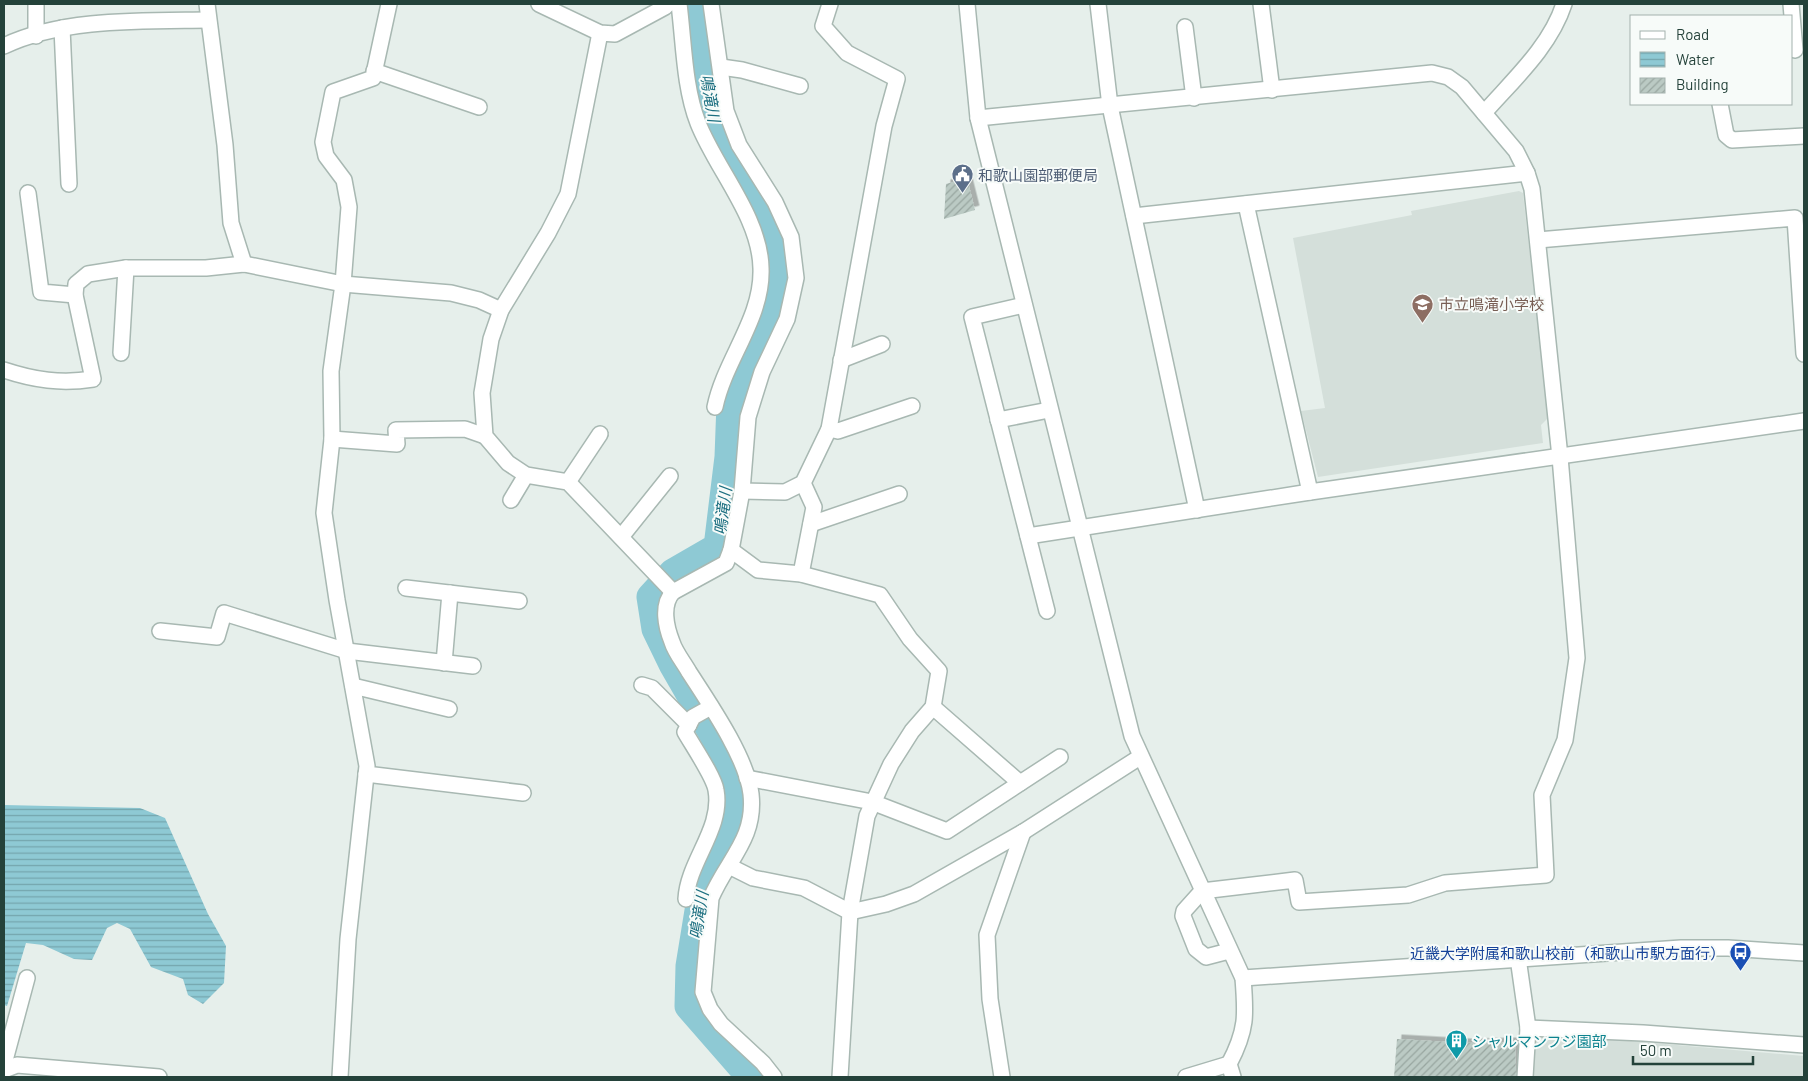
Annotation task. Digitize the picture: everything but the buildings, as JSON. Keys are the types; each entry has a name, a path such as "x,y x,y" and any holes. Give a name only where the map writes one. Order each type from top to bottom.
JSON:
{"street":[{"path":"36,4 36,36"},
{"path":"206,4 224,145 231,223 244,264"},
{"path":"340,1077 348,938 367,766 348,651 337,600 324,513 332,439 332,371 343,284 349,207 344,180 326,156 323,142 332,92 373,78 389,4"},
{"path":"545,5 600,33 615,34 668,4"},
{"path":"679,4 691,101 715,160 749,219 759,247 761,268 760,292 754,311 724,376 715,407"},
{"path":"711,4 726,111 740,145 775,202 791,237 796,278 787,319 762,372 748,416 742,491 731,550 726,563 670,589 665,611 672,643 741,762 751,794 750,823 744,843 717,884 711,898 703,992 710,1009 721,1024 763,1063 774,1077"},
{"path":"742,491 785,492 803,483 829,429 884,126 896,79 847,53 823,26 830,4"},
{"path":"968,4 978,118 1049,410 1132,736 1243,978 1246,1015 1241,1042 1231,1071 1186,1077"},
{"path":"1098,4 1110,106 1197,510"},
{"path":"1262,4 1272,90"},
{"path":"1484,113 1548,39 1559,20 1564,4"},
{"path":"1793,19 1797,50"},
{"path":"4,46 62,28 124,22 208,20"},
{"path":"1184,27 1194,98"},
{"path":"62,28 69,184"},
{"path":"485,436 482,393 491,339 501,310 548,233 568,194 600,33"},
{"path":"721,67 742,70 800,86"},
{"path":"374,72 480,107"},
{"path":"978,118 1432,73 1448,77 1462,87 1516,151 1528,173 1532,189 1538,240 1560,457 1576,658 1565,740 1542,794 1546,875 1445,882 1408,895 1299,902 1295,880 1202,891 1184,912 1183,916 1196,949 1206,957 1229,951"},
{"path":"1720,105 1726,135 1732,140 1804,136"},
{"path":"1134,216 1528,173"},
{"path":"28,192 41,292 75,295"},
{"path":"1246,204 1310,492"},
{"path":"1538,240 1795,218 1804,354"},
{"path":"4,370 46,381 68,382 93,379 75,295 76,284 88,274 126,268 206,268 244,264 343,284 451,293 479,300 501,310"},
{"path":"121,353 126,268"},
{"path":"1024,305 972,316 1047,611"},
{"path":"842,360 882,344"},
{"path":"829,429 838,431 912,406"},
{"path":"998,420 1049,410"},
{"path":"1028,536 1310,492 1804,422"},
{"path":"332,439 397,444 396,430 465,429 485,436 508,463 526,475 568,482 670,589"},
{"path":"568,482 600,434"},
{"path":"511,500 526,475"},
{"path":"621,537 670,476"},
{"path":"801,574 814,507 803,483"},
{"path":"811,524 899,494"},
{"path":"731,550 758,570 801,574 880,594 910,640 939,671 933,707 912,731 891,764 867,816 850,912 840,1077"},
{"path":"406,588 519,601"},
{"path":"444,663 450,593"},
{"path":"160,631 216,637 224,613 348,651 473,666"},
{"path":"642,684 652,688 691,721"},
{"path":"353,686 449,710"},
{"path":"933,707 1020,783"},
{"path":"686,900 687,883 717,810 716,788 685,732 691,721 709,708"},
{"path":"747,778 872,802 947,831 1060,757"},
{"path":"729,866 753,878 804,888 850,912 886,904 914,894 1023,832 1140,757"},
{"path":"366,774 523,793"},
{"path":"1002,1077 990,999 988,935 1023,832"},
{"path":"1243,978 1681,948 1728,948 1804,953"},
{"path":"1518,958 1528,1028 1525,1077"},
{"path":"4,1064 28,978"},
{"path":"1528,1028 1643,1033 1804,1045"},
{"path":"4,1070 17,1066 159,1077"}],"shaded area":[{"name":"市立鳴滝小学校","path":"1519,191 1523,193 1548,418 1541,425 1543,443 1318,477 1301,411 1325,408 1293,238 1412,215 1411,211"},
{"path":"1538,1033 1804,1056 1804,1077 1532,1077 1530,1041"}],"water":[{"path":"4,805 140,808 165,818 208,914 226,946 224,983 203,1004 188,995 183,979 151,967 130,929 117,923 107,928 92,960 74,959 43,945 26,943 7,1006 4,1005"}],"waterway":[{"name":"鳴滝川","path":"694,4 704,70 717,130 770,230 773,293 731,403 729,457 718,547 673,573 651,597 656,629 673,664 727,758 735,808 704,880 690,966 689,1006 751,1077"}],"place":[{"name":"和歌山園部郵便局","path":"962,194"},
{"name":"市立鳴滝小学校","path":"1423,323"},
{"name":"近畿大学附属和歌山校前（和歌山市駅方面行）","path":"1741,972"},
{"name":"シャルマンフジ園部","path":"1456,1060"}]}
